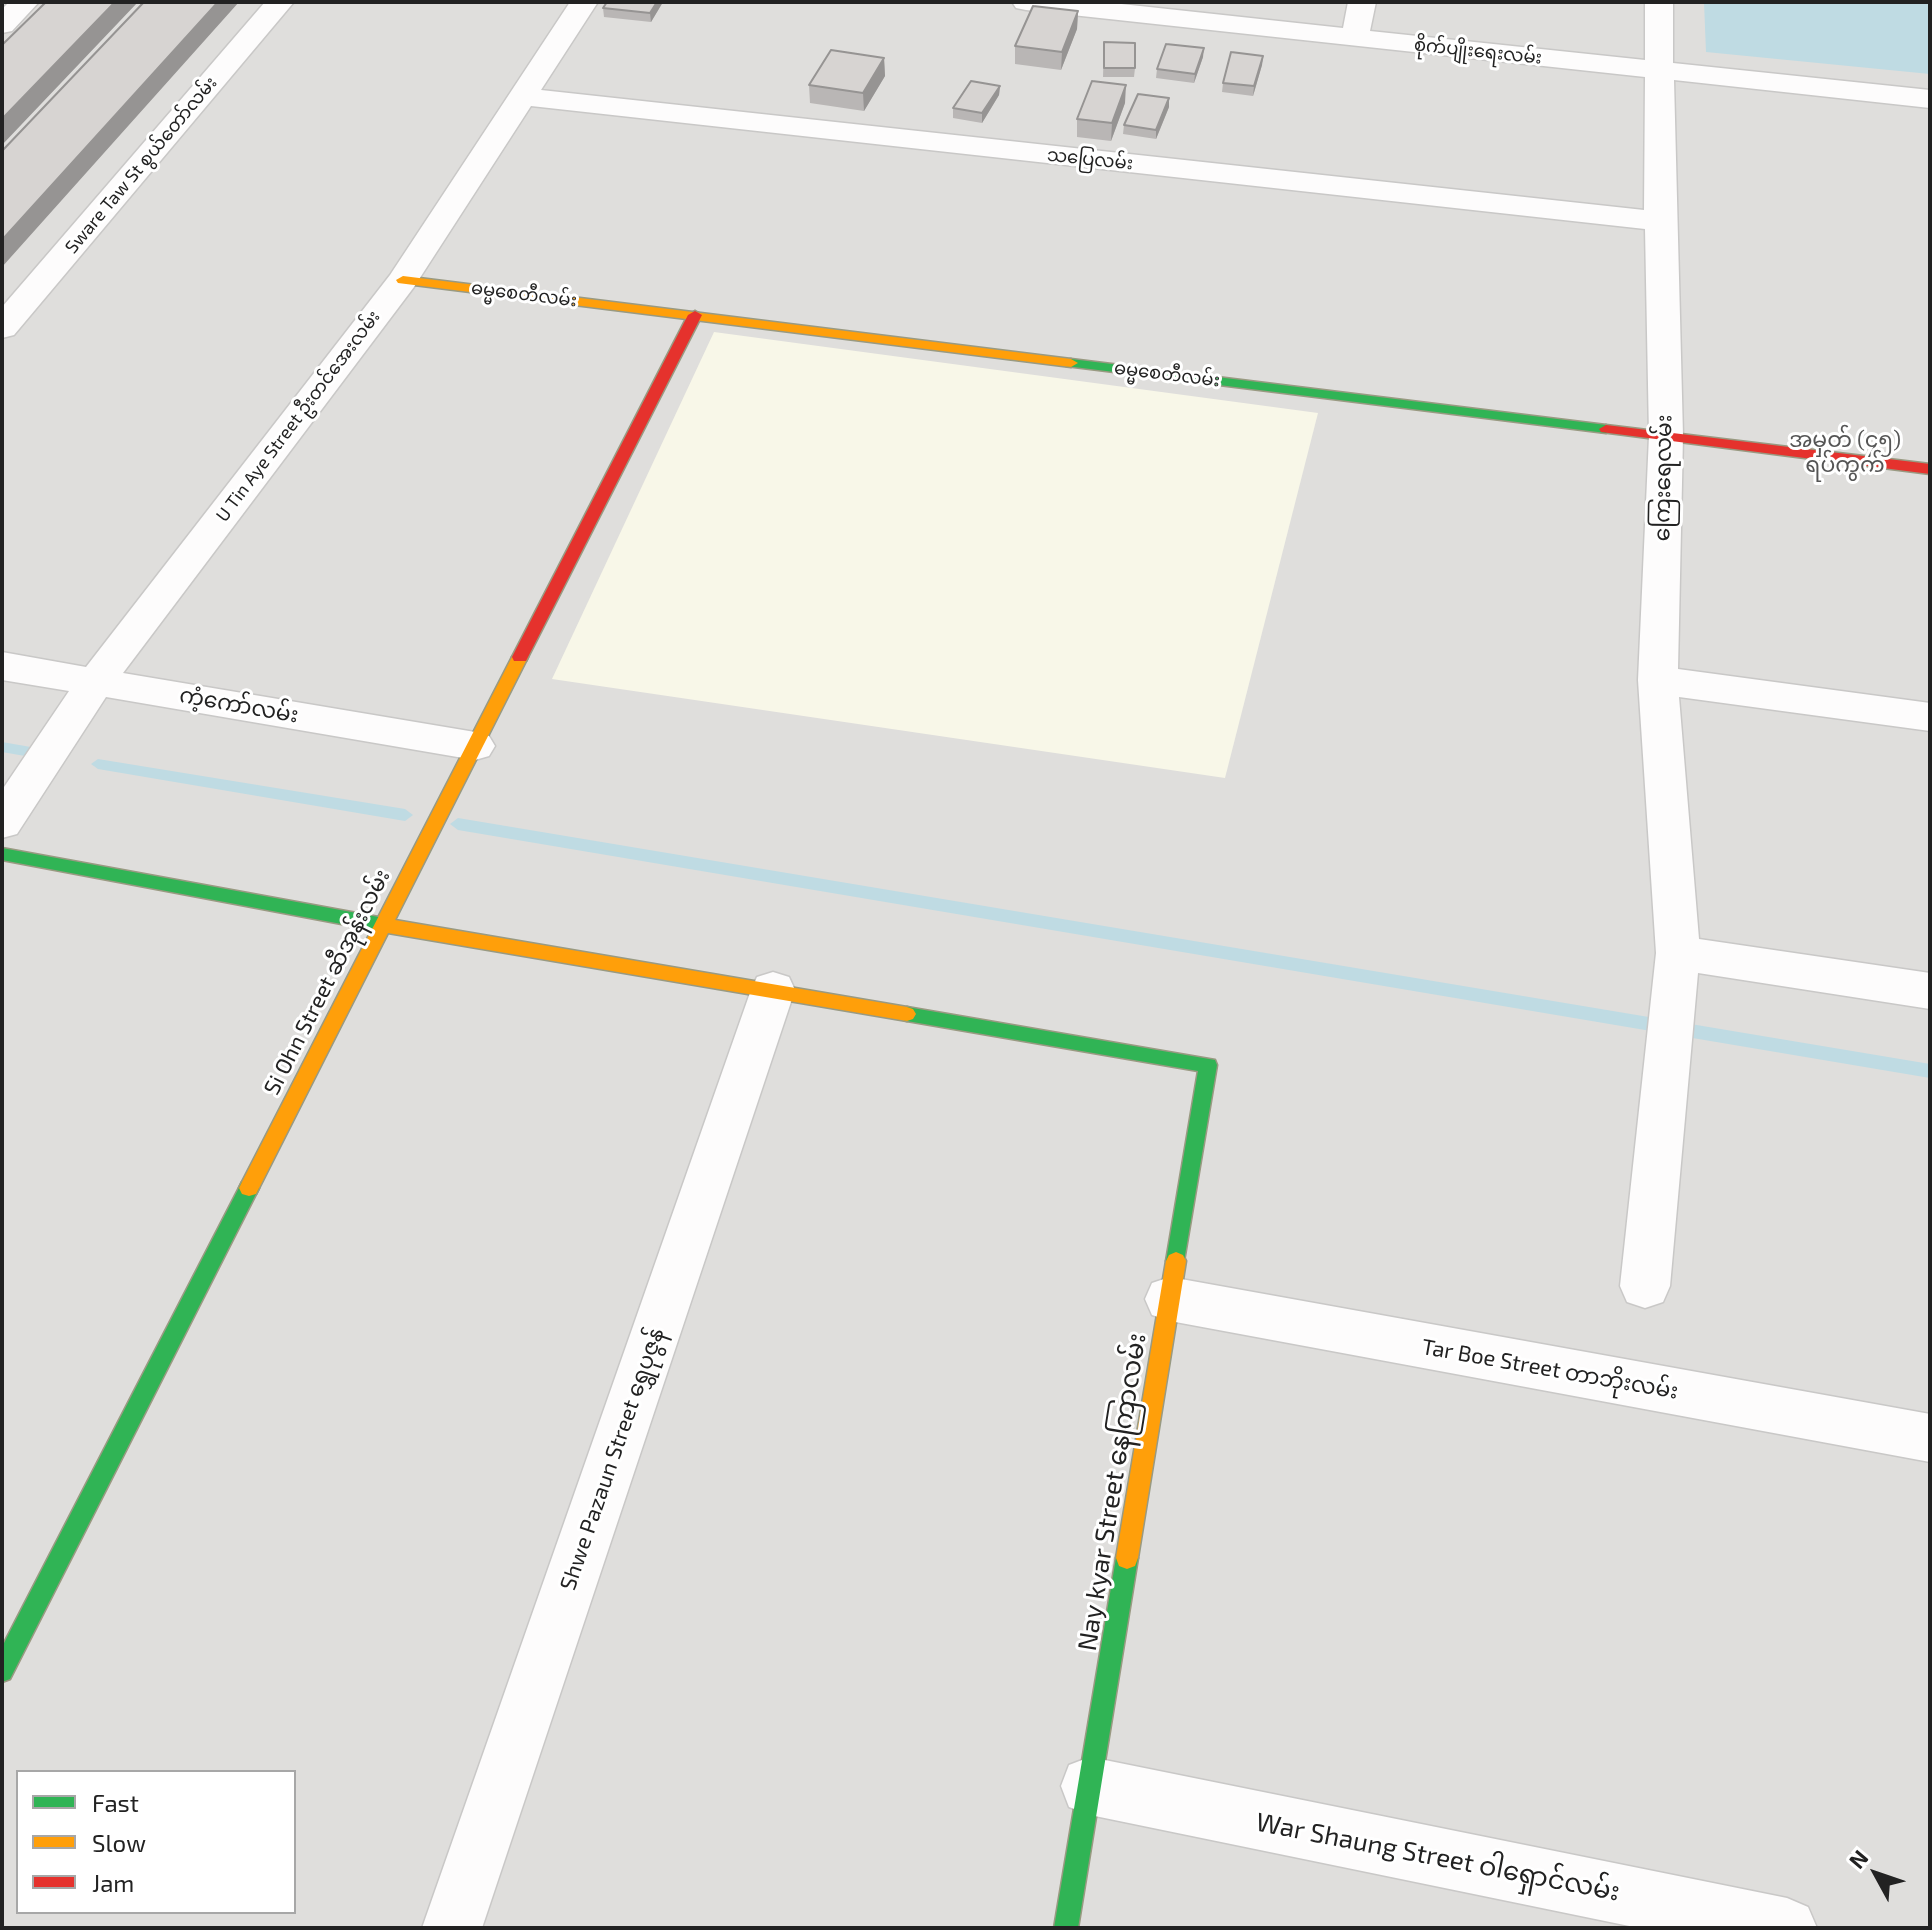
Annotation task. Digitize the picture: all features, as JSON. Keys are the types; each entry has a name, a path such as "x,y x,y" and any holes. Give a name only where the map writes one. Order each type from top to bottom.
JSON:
{"street":[{"path":"2,25 25,2"},
{"name":"Sware Taw St စွယ်တော်လမ်း","path":"2,328 280,2"},
{"name":"U Tin Aye Street ဦးတင်အေးလမ်း","path":"2,823 96,681 403,280 584,2"},
{"name":"စိုက်ပျိုးရေးလမ်း","path":"1026,2 1100,6 1355,37 1930,99"},
{"path":"1355,37 1362,2"},
{"name":"ကြေးရေလမ်း","path":"1645,1286 1678,953 1658,680 1666,436 1660,221 1659,2"},
{"name":"သပြေလမ်း","path":"521,96 1660,221"},
{"name":"ဓမ္မစေတီလမ်း","path":"403,280 1930,469"},
{"name":"Si Ohn Street ဆီအုန်းလမ်း","path":"2,1671 695,315"},
{"name":"ကံ့ကော်လမ်း","path":"2,666 475,746"},
{"path":"1658,680 1930,717"},
{"path":"2,854 383,925 773,990"},
{"path":"1678,953 1930,991"},
{"name":"Nay kyar Street နေကြာလမ်း","path":"773,990 1208,1065 1066,1928"},
{"name":"Shwe Pazaun Street ရွှေပုဇွန်","path":"452,1928 773,990"},
{"name":"Tar Boe Street တာဘိုးလမ်း","path":"1170,1299 1930,1438"},
{"name":"War Shaung Street ဝါရှောင်လမ်း","path":"1090,1786 1787,1928"}],"shaded area":[{"path":"2,2 1930,2 1930,1928 2,1928"},
{"path":"714,332 1318,413 1225,778 552,679"}],"water":[{"path":"1704,2 1930,2 1930,74 1706,52"}],"building":[{"path":"46,2 115,2 2,119 2,45"},
{"path":"144,2 218,2 2,240 2,151"},
{"path":"607,2 657,2 650,13 603,8"},
{"path":"1033,6 1078,11 1062,52 1015,46"},
{"path":"1104,42 1135,43 1135,68 1104,68"},
{"path":"1166,44 1204,48 1195,74 1157,69"},
{"path":"831,50 884,58 863,93 809,85"},
{"path":"1231,52 1263,56 1254,86 1223,83"},
{"path":"971,81 1000,86 982,113 953,108"},
{"path":"1092,81 1126,85 1112,123 1077,119"},
{"path":"1138,94 1169,98 1156,130 1124,125"}],"waterway":[{"path":"2,747 48,755"},
{"path":"98,764 405,815"},
{"path":"458,824 1930,1071"}],"traffic: fast":[{"path":"1071,363 1606,429"},
{"path":"2,854 384,925"},
{"path":"907,1014 1208,1065 1176,1261"},
{"path":"2,1671 249,1188"},
{"path":"1066,1928 1127,1558"}],"traffic: slow":[{"path":"403,280 1071,363"},
{"path":"249,1188 520,657"},
{"path":"384,925 907,1014"},
{"path":"1127,1558 1176,1261"}],"traffic: jam":[{"path":"520,657 695,315"},
{"path":"1606,429 1930,469"}],"district":[{"name":"အမှတ် (၄၅) ရပ်ကွက်","path":"1845,452"}]}
